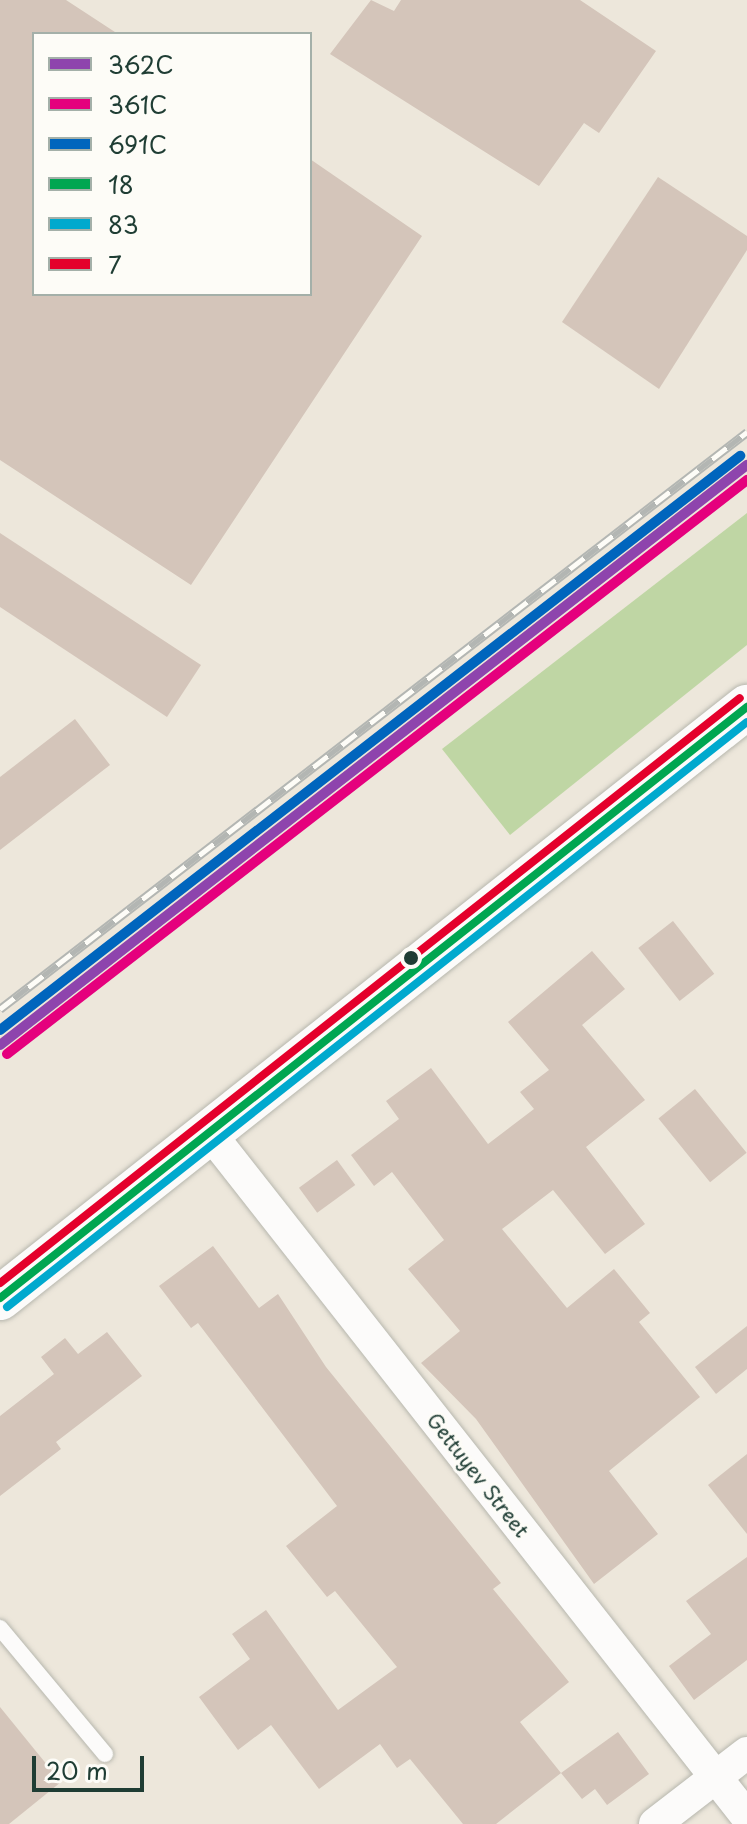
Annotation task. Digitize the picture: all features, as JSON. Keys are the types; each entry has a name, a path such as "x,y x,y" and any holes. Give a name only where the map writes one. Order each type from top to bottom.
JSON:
{"street":[{"path":"0,1298 747,707"},
{"name":"Gettuyev Street","path":"209,1132 747,1817"},
{"path":"655,1824 747,1753"}],"lane":[{"path":"0,1628 105,1754"}],"green space":[{"path":"747,513 747,645 510,835 442,749"}],"building":[{"path":"0,0 66,0 115,32 32,32 32,296 312,296 312,160 422,236 191,585 0,460"},
{"path":"371,0 394,11 401,0 580,0 656,51 599,133 584,123 539,186 330,54"},
{"path":"658,177 747,236 747,250 659,389 562,322"},
{"path":"0,533 201,665 167,717 0,607"},
{"path":"75,719 110,765 0,850 0,777"},
{"path":"673,921 714,974 680,1001 638,948"},
{"path":"592,951 625,989 582,1025 645,1100 586,1147 645,1224 605,1254 553,1190 502,1229 567,1308 614,1269 650,1313 639,1322 700,1397 609,1471 658,1534 594,1584 476,1419 421,1363 460,1331 408,1269 444,1240 392,1172 374,1186 351,1155 399,1119 386,1101 431,1068 488,1144 534,1109 520,1092 549,1070 508,1022"},
{"path":"695,1089 747,1153 710,1182 658,1119"},
{"path":"337,1160 355,1185 317,1213 299,1188"},
{"path":"213,1246 259,1308 278,1294 326,1367 501,1583 493,1589 569,1682 520,1722 561,1773 496,1824 463,1824 410,1759 397,1768 380,1744 319,1789 271,1725 238,1750 199,1697 250,1659 232,1634 266,1610 338,1710 397,1667 335,1591 327,1597 286,1546 337,1506 198,1323 191,1328 159,1286"},
{"path":"747,1326 747,1369 716,1394 695,1367"},
{"path":"107,1332 142,1376 56,1442 61,1449 0,1496 0,1416 54,1374 41,1357 65,1338 78,1354"},
{"path":"747,1454 747,1534 708,1485"},
{"path":"747,1557 747,1660 694,1700 669,1666 711,1634 686,1601"},
{"path":"0,1707 61,1782 9,1824 0,1824"},
{"path":"618,1732 649,1774 607,1805 595,1789 582,1799 561,1773"}],"railway":[{"path":"0,1009 747,432"}],"transit line":[{"name":"691С","path":"0,1030 740,456"},
{"name":"362С","path":"0,1045 747,465"},
{"name":"361С","path":"7,1054 747,480"},
{"name":"7","path":"0,1283 740,698"},
{"name":"18","path":"0,1298 747,707"},
{"name":"83","path":"7,1307 747,722"}]}
